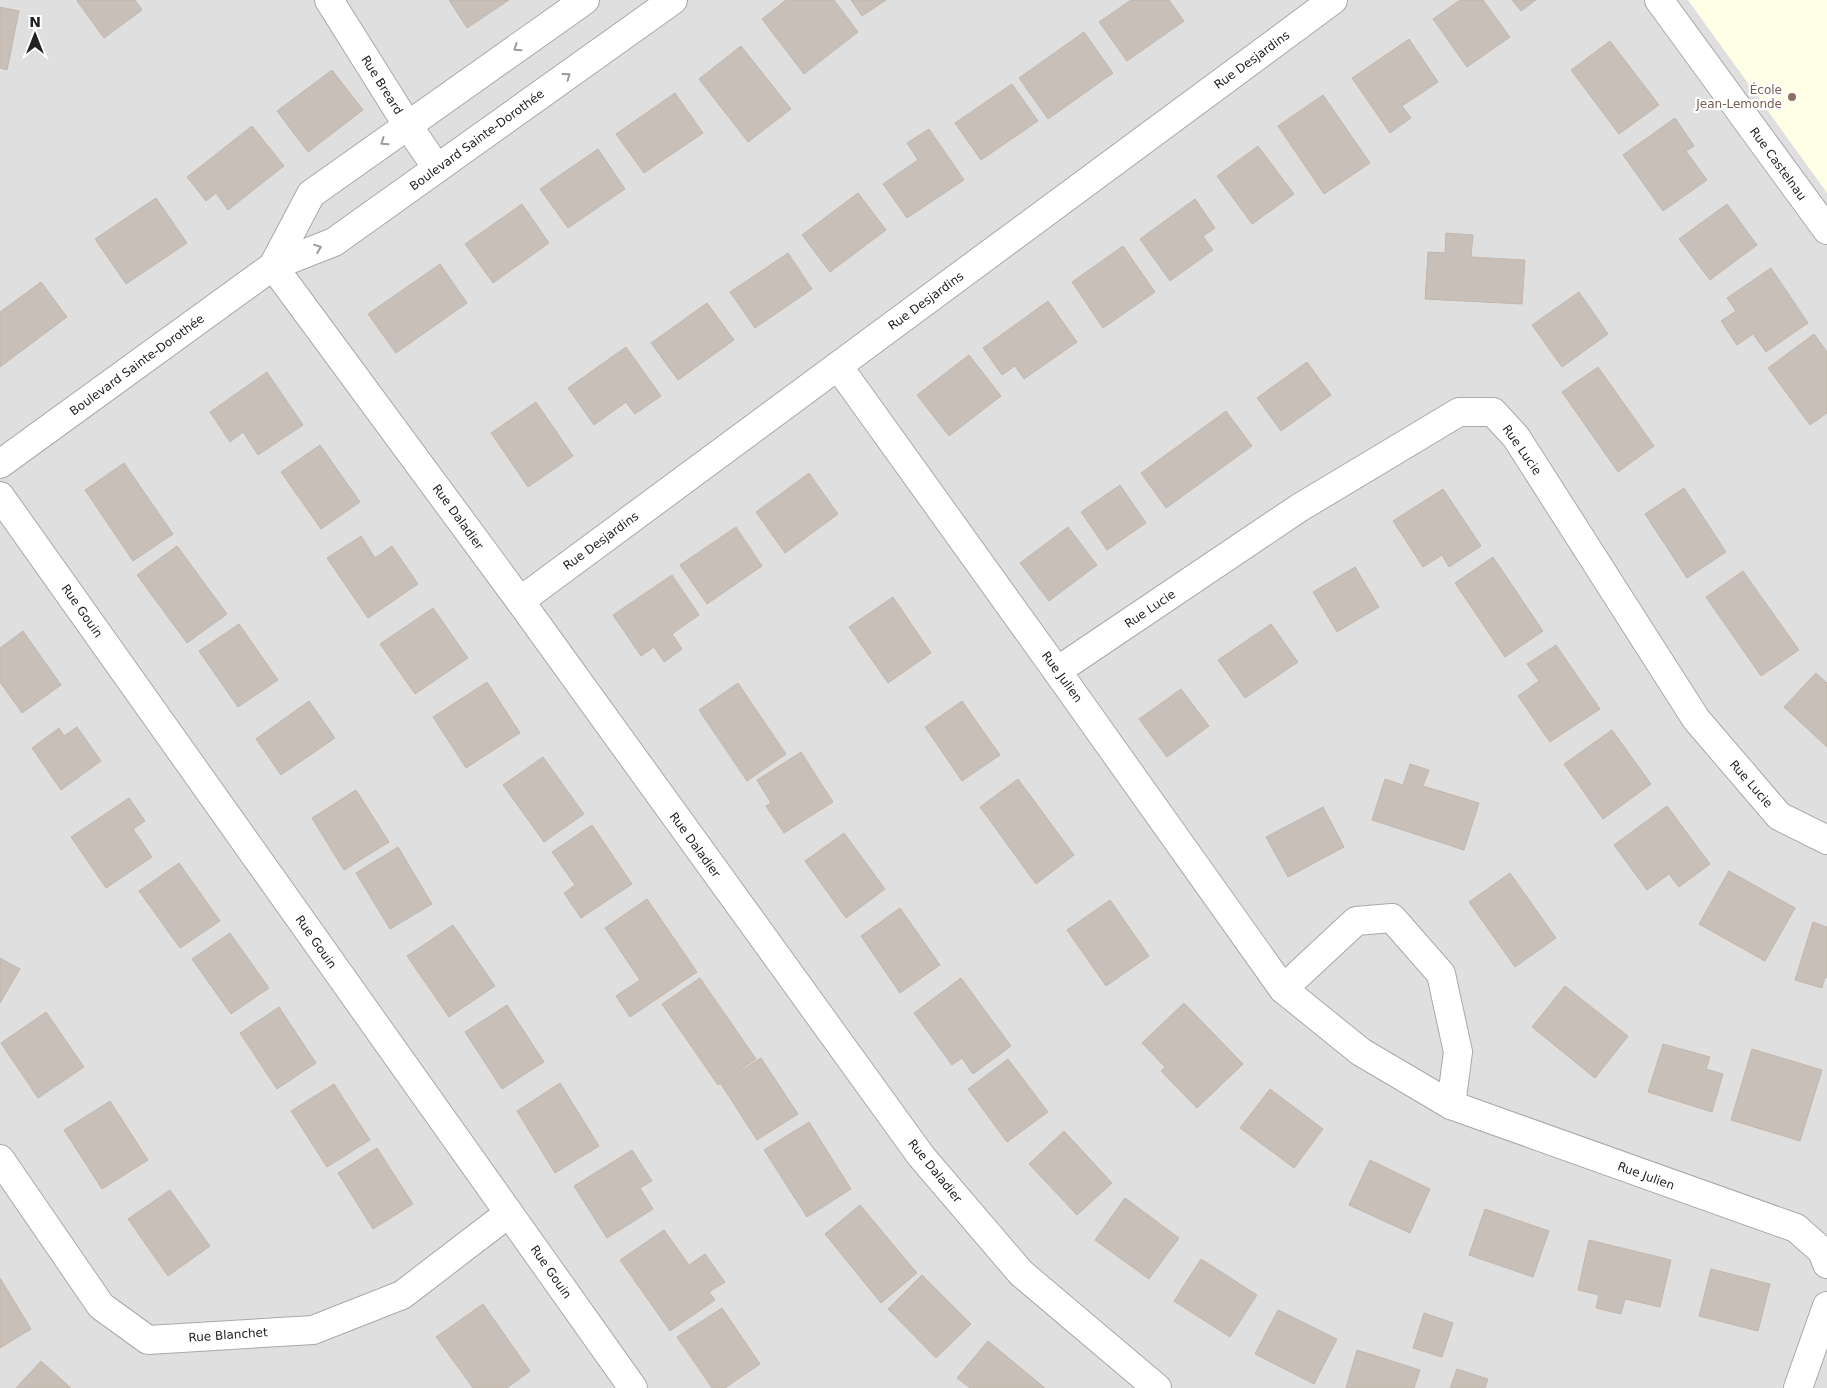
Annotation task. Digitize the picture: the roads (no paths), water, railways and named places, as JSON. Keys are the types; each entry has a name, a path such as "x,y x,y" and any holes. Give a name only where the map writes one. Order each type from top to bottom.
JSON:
{"street":[{"name":"Rue Breard","path":"329,0 408,126 437,168"},
{"name":"Boulevard Sainte-Dorothée","path":"273,266 311,194 585,0"},
{"name":"Boulevard Sainte-Dorothée","path":"0,464 273,266 334,242 673,0"},
{"name":"Rue Desjardins","path":"520,601 1333,0"},
{"name":"Rue Castelnau","path":"1659,0 1827,230"},
{"name":"Rue Daladier","path":"273,266 520,601 920,1156 1021,1273 1157,1388"},
{"name":"Rue Julien","path":"838,366 1283,989 1361,1052 1450,1105 1796,1228 1822,1251 1827,1264"},
{"name":"Rue Lucie","path":"1057,671 1299,508 1459,412 1493,412 1516,437 1696,719 1779,816 1827,840"},
{"name":"Rue Gouin","path":"0,496 633,1388"},
{"path":"1283,989 1356,921 1392,918 1441,974 1458,1052 1450,1105"},
{"name":"Rue Blanchet","path":"0,1160 101,1306 148,1340 313,1330 402,1295 508,1213"},
{"path":"1798,1388 1827,1306"}],"place":[{"name":"École Jean-Lemonde","path":"1792,97"}]}
